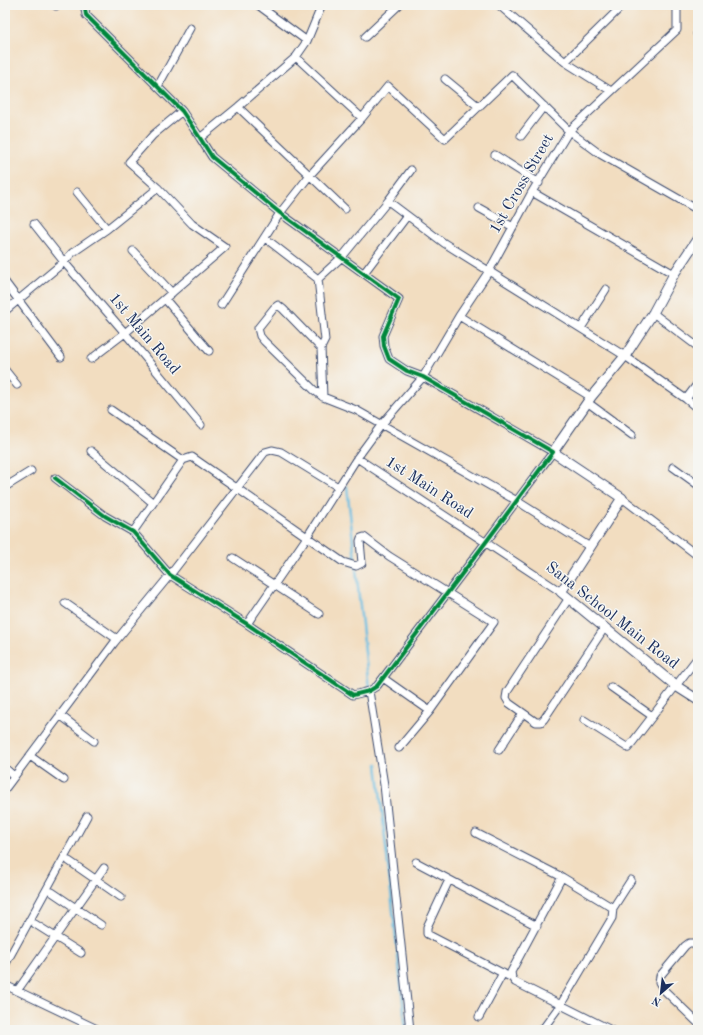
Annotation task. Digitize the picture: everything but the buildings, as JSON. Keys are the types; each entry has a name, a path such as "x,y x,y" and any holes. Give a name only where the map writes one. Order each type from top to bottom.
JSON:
{"street":[{"path":"87,5 84,9 86,15 182,111 212,157 280,214 399,299 383,336 384,346 389,359 407,371 423,377 552,452 622,498 698,556"},
{"path":"258,5 306,41"},
{"path":"200,138 296,57 306,41 322,5"},
{"path":"364,37 399,5"},
{"path":"499,5 565,62 611,91"},
{"path":"565,62 623,5"},
{"name":"1st Cross Street","path":"248,624 307,538 356,458 382,424 423,377 459,316 489,271 532,192 539,183 569,130 677,30 677,5"},
{"path":"158,86 190,28"},
{"path":"296,57 362,118"},
{"path":"221,305 280,214 310,175 362,118 388,86 445,139 512,75 569,130 600,154 698,210"},
{"path":"445,79 479,107"},
{"path":"521,136 544,106"},
{"path":"238,107 345,209"},
{"path":"91,359 125,333 225,247 192,224 158,188 129,162 153,135 182,111"},
{"path":"495,155 539,183"},
{"path":"318,279 342,257 388,201 411,170"},
{"path":"5,310 64,262 72,253 107,229 158,188"},
{"path":"77,192 107,229"},
{"path":"532,192 674,274"},
{"path":"388,201 444,243 625,356 686,399 698,410"},
{"path":"479,208 513,227"},
{"path":"364,273 407,216"},
{"name":"1st Main Road","path":"34,224 64,262 201,425"},
{"path":"265,238 318,279 325,340 321,348 323,397"},
{"path":"55,478 104,516 133,532 170,575 248,624 352,695 369,691 377,686 517,501 589,400 625,356 653,313 674,274 697,242"},
{"path":"134,251 172,293"},
{"path":"5,282 61,357"},
{"path":"581,328 606,289"},
{"path":"165,299 210,351"},
{"path":"321,348 278,305 258,328 260,336 264,341 323,397 356,410 382,424 517,501 590,547"},
{"path":"653,313 698,347"},
{"path":"459,316 589,400 632,435"},
{"path":"5,370 17,385"},
{"path":"686,399 698,383"},
{"path":"111,410 183,460"},
{"path":"5,789 117,639 170,575 265,452 272,450 281,452 338,487"},
{"path":"91,451 153,503"},
{"path":"133,532 183,460 192,457 343,562 356,566 362,563 360,541 362,538 367,538 388,556 494,622 430,711 399,748"},
{"name":"1st Main Road","path":"356,458 486,542"},
{"path":"673,467 698,485"},
{"path":"6,484 31,471"},
{"path":"561,592 622,498"},
{"name":"Sana School Main Road","path":"486,542 561,592 676,686 698,700"},
{"path":"233,558 319,614"},
{"path":"569,598 507,692 506,698 509,703 536,722 541,722 605,627"},
{"path":"65,603 117,639"},
{"path":"584,720 628,748 698,657"},
{"path":"383,678 430,711"},
{"path":"612,688 652,716"},
{"path":"369,691 384,785 410,1030"},
{"path":"500,750 523,713"},
{"path":"60,715 94,741"},
{"path":"30,756 64,780"},
{"path":"5,768 14,776"},
{"path":"5,965 87,816"},
{"path":"476,833 562,877 613,908"},
{"path":"68,861 121,897"},
{"path":"416,862 537,926"},
{"path":"17,991 104,868"},
{"path":"512,978 511,972 562,877"},
{"path":"449,880 427,927 427,934 503,973 512,978 515,982 611,1030"},
{"path":"542,1030 561,1004 612,918 613,908 631,880"},
{"path":"52,892 101,925"},
{"path":"35,924 80,953"},
{"path":"698,948 694,943 689,942 660,976 659,982 663,989 698,1023"},
{"path":"478,1017 503,973"},
{"path":"5,985 99,1030"}],"waterway":[{"path":"347,486 369,689"},
{"path":"377,764 406,1030"}],"cycle path":[{"path":"55,478 105,516 133,532 170,575 247,624 353,695 369,691 377,686 553,452 423,377 407,371 389,359 384,346 383,336 399,299 280,213 212,157 182,111 86,15 85,9 87,5"}]}
